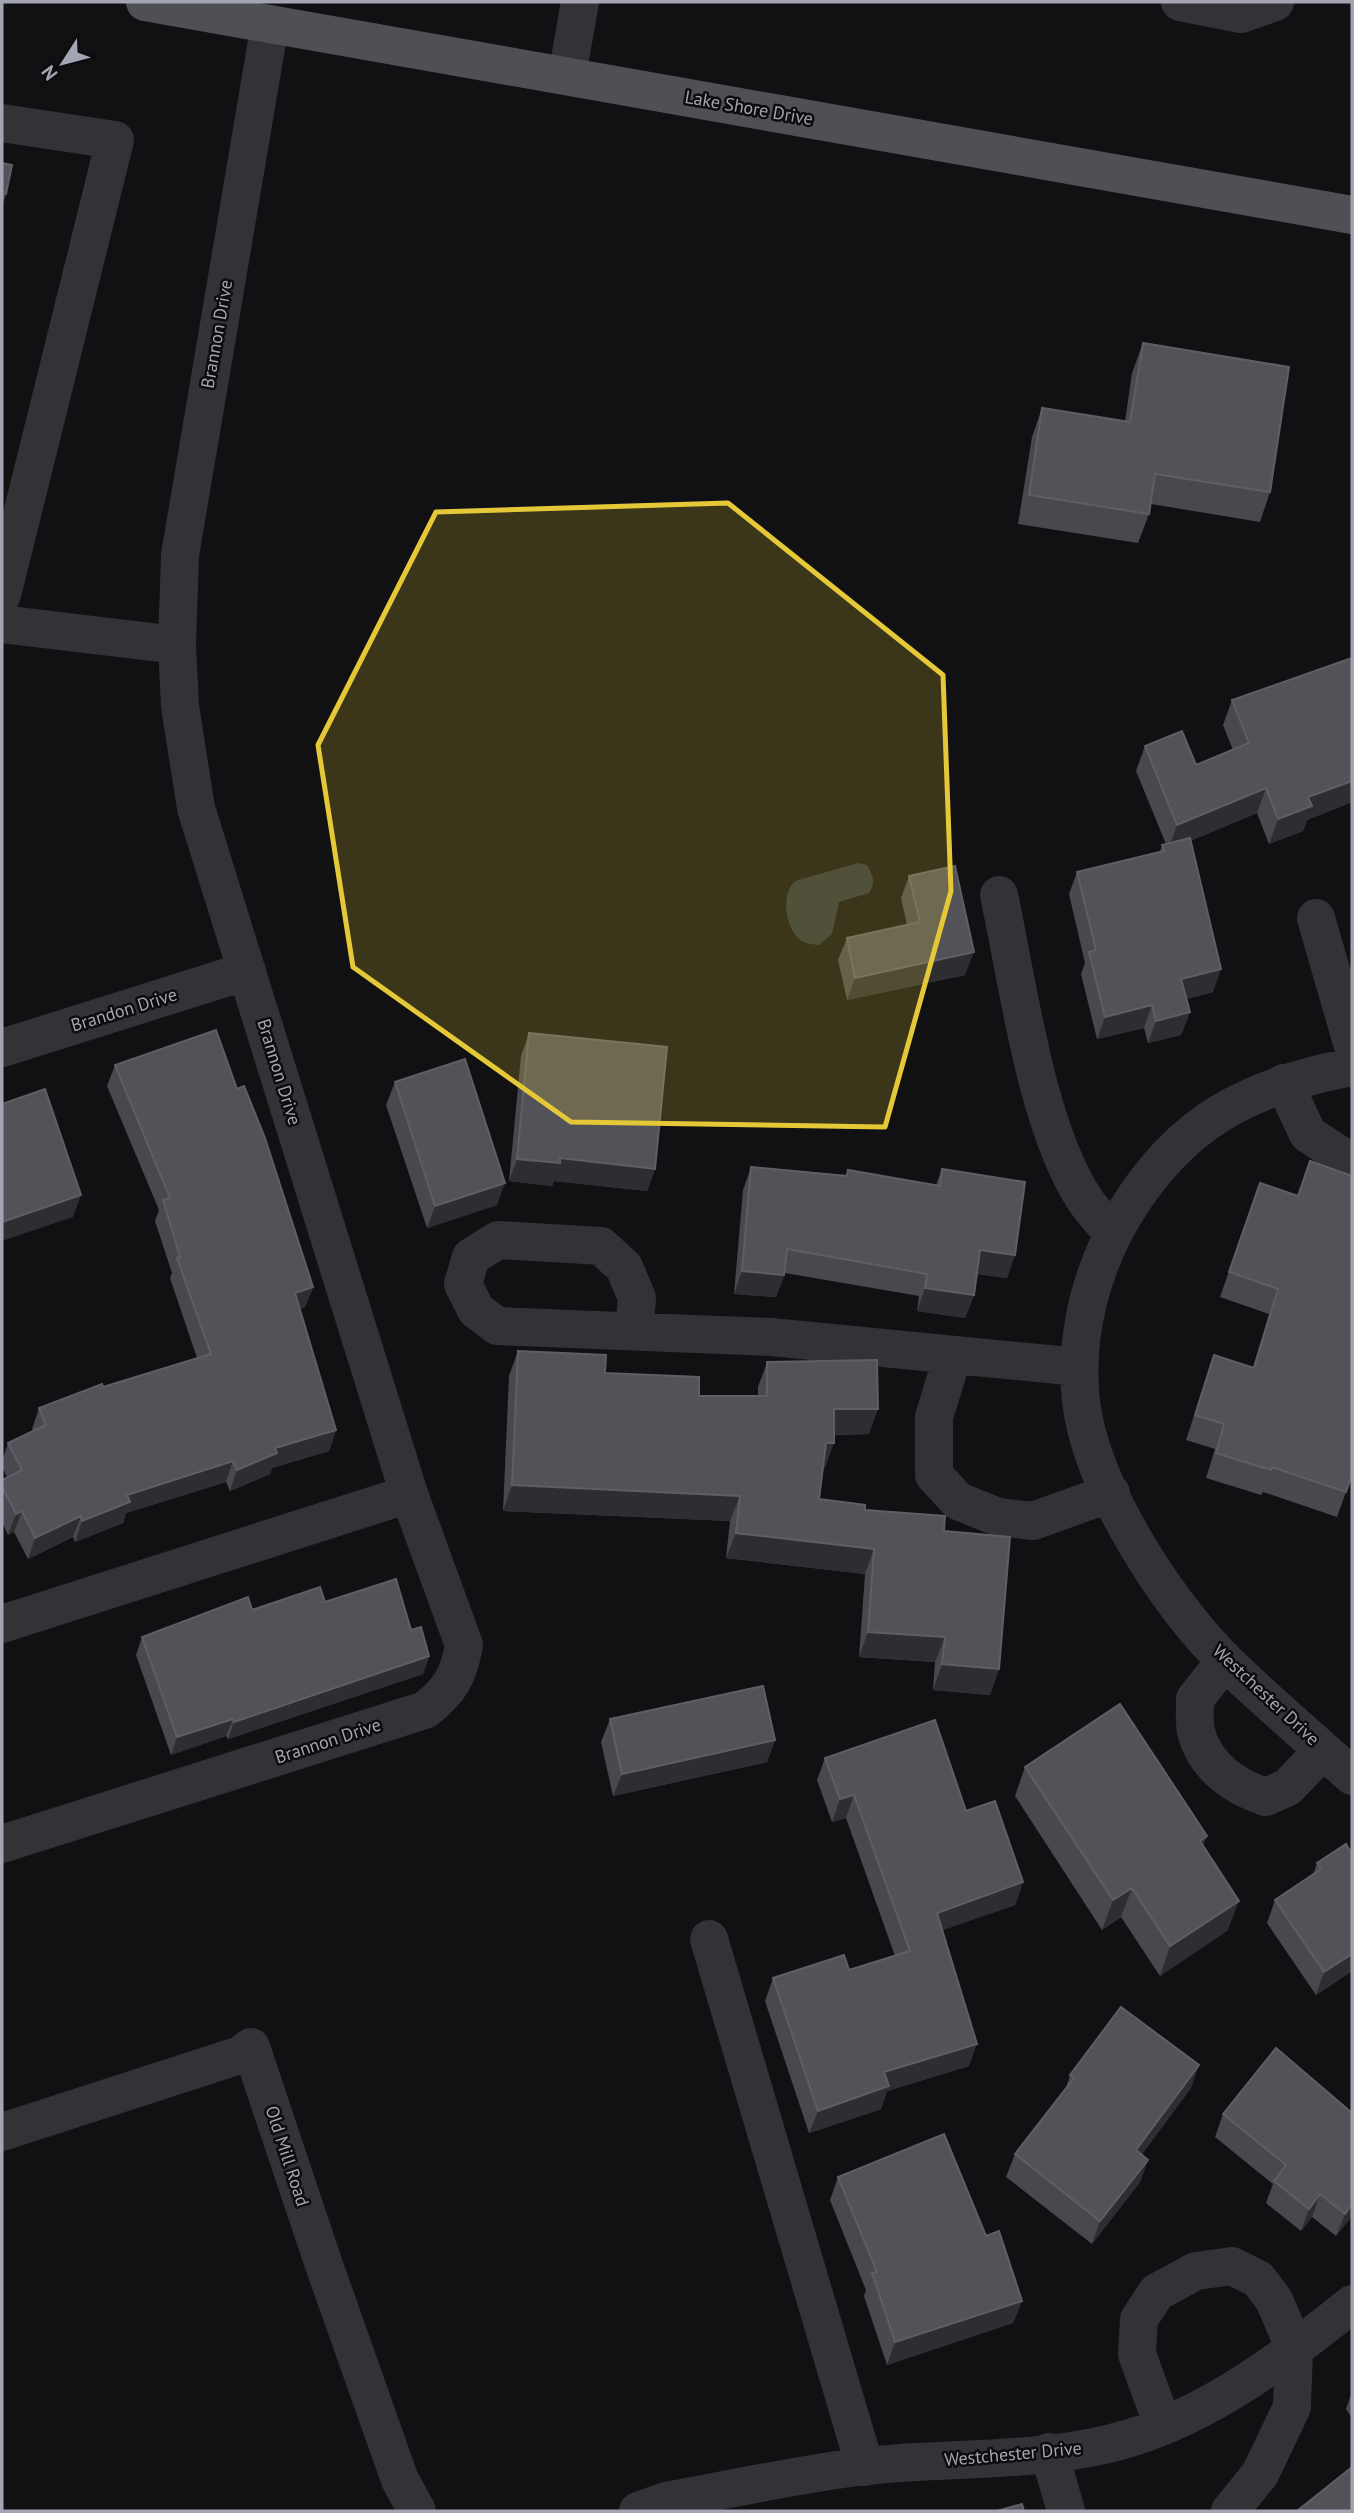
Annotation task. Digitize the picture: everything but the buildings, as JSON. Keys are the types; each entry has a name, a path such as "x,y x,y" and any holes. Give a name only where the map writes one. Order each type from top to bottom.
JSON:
{"main road":[{"name":"Lake Shore Drive","path":"145,2 1352,215"}],"street":[{"path":"567,76 580,2"},
{"path":"1181,2 1241,13 1275,2"},
{"name":"Brannon Drive","path":"2,1844 425,1710 446,1695 460,1671 464,1645 409,1494 196,808 180,706 177,645 180,555 270,24"},
{"path":"2,123 115,140 2,595"},
{"path":"2,624 177,645"},
{"path":"999,895 1035,1061 1057,1143 1085,1199 1112,1233"},
{"path":"1316,918 1352,1043"},
{"name":"Brandon Drive","path":"2,1048 247,971"},
{"name":"Westchester Drive","path":"1352,1067 1300,1077 1253,1095 1207,1121 1173,1149 1141,1186 1112,1233 1097,1270 1083,1324 1079,1367 1081,1403 1090,1440 1121,1517 1163,1588 1225,1661 1352,1776"},
{"path":"1284,1083 1308,1133 1352,1163"},
{"path":"634,1331 771,1337 1079,1367"},
{"path":"953,1355 934,1417 934,1475 958,1501 998,1517 1033,1521 1111,1493"},
{"path":"2,1624 409,1494"},
{"path":"1225,1661 1195,1699 1196,1732 1214,1766 1240,1788 1266,1797 1288,1787 1323,1750"},
{"path":"709,1939 865,2466"},
{"name":"Old Mill Road","path":"2,2132 240,2055 251,2047 332,2290 400,2480 417,2511"},
{"path":"1163,2426 1137,2354 1139,2319 1157,2292 1196,2271 1232,2266 1258,2279 1274,2300 1294,2347 1292,2407 1260,2474 1230,2511"},
{"name":"Westchester Drive","path":"638,2511 666,2501 865,2466 1049,2452 1129,2439 1163,2426 1225,2395 1352,2304"},
{"path":"1049,2452 1066,2511"}],"highlighted area":[{"path":"728,503 943,675 951,891 885,1127 571,1122 353,967 318,745 436,512"}],"shaded area":[{"path":"858,863 867,865 872,876 869,893 839,902 832,934 819,945 800,940 790,925 786,909 788,893 795,881"}]}
